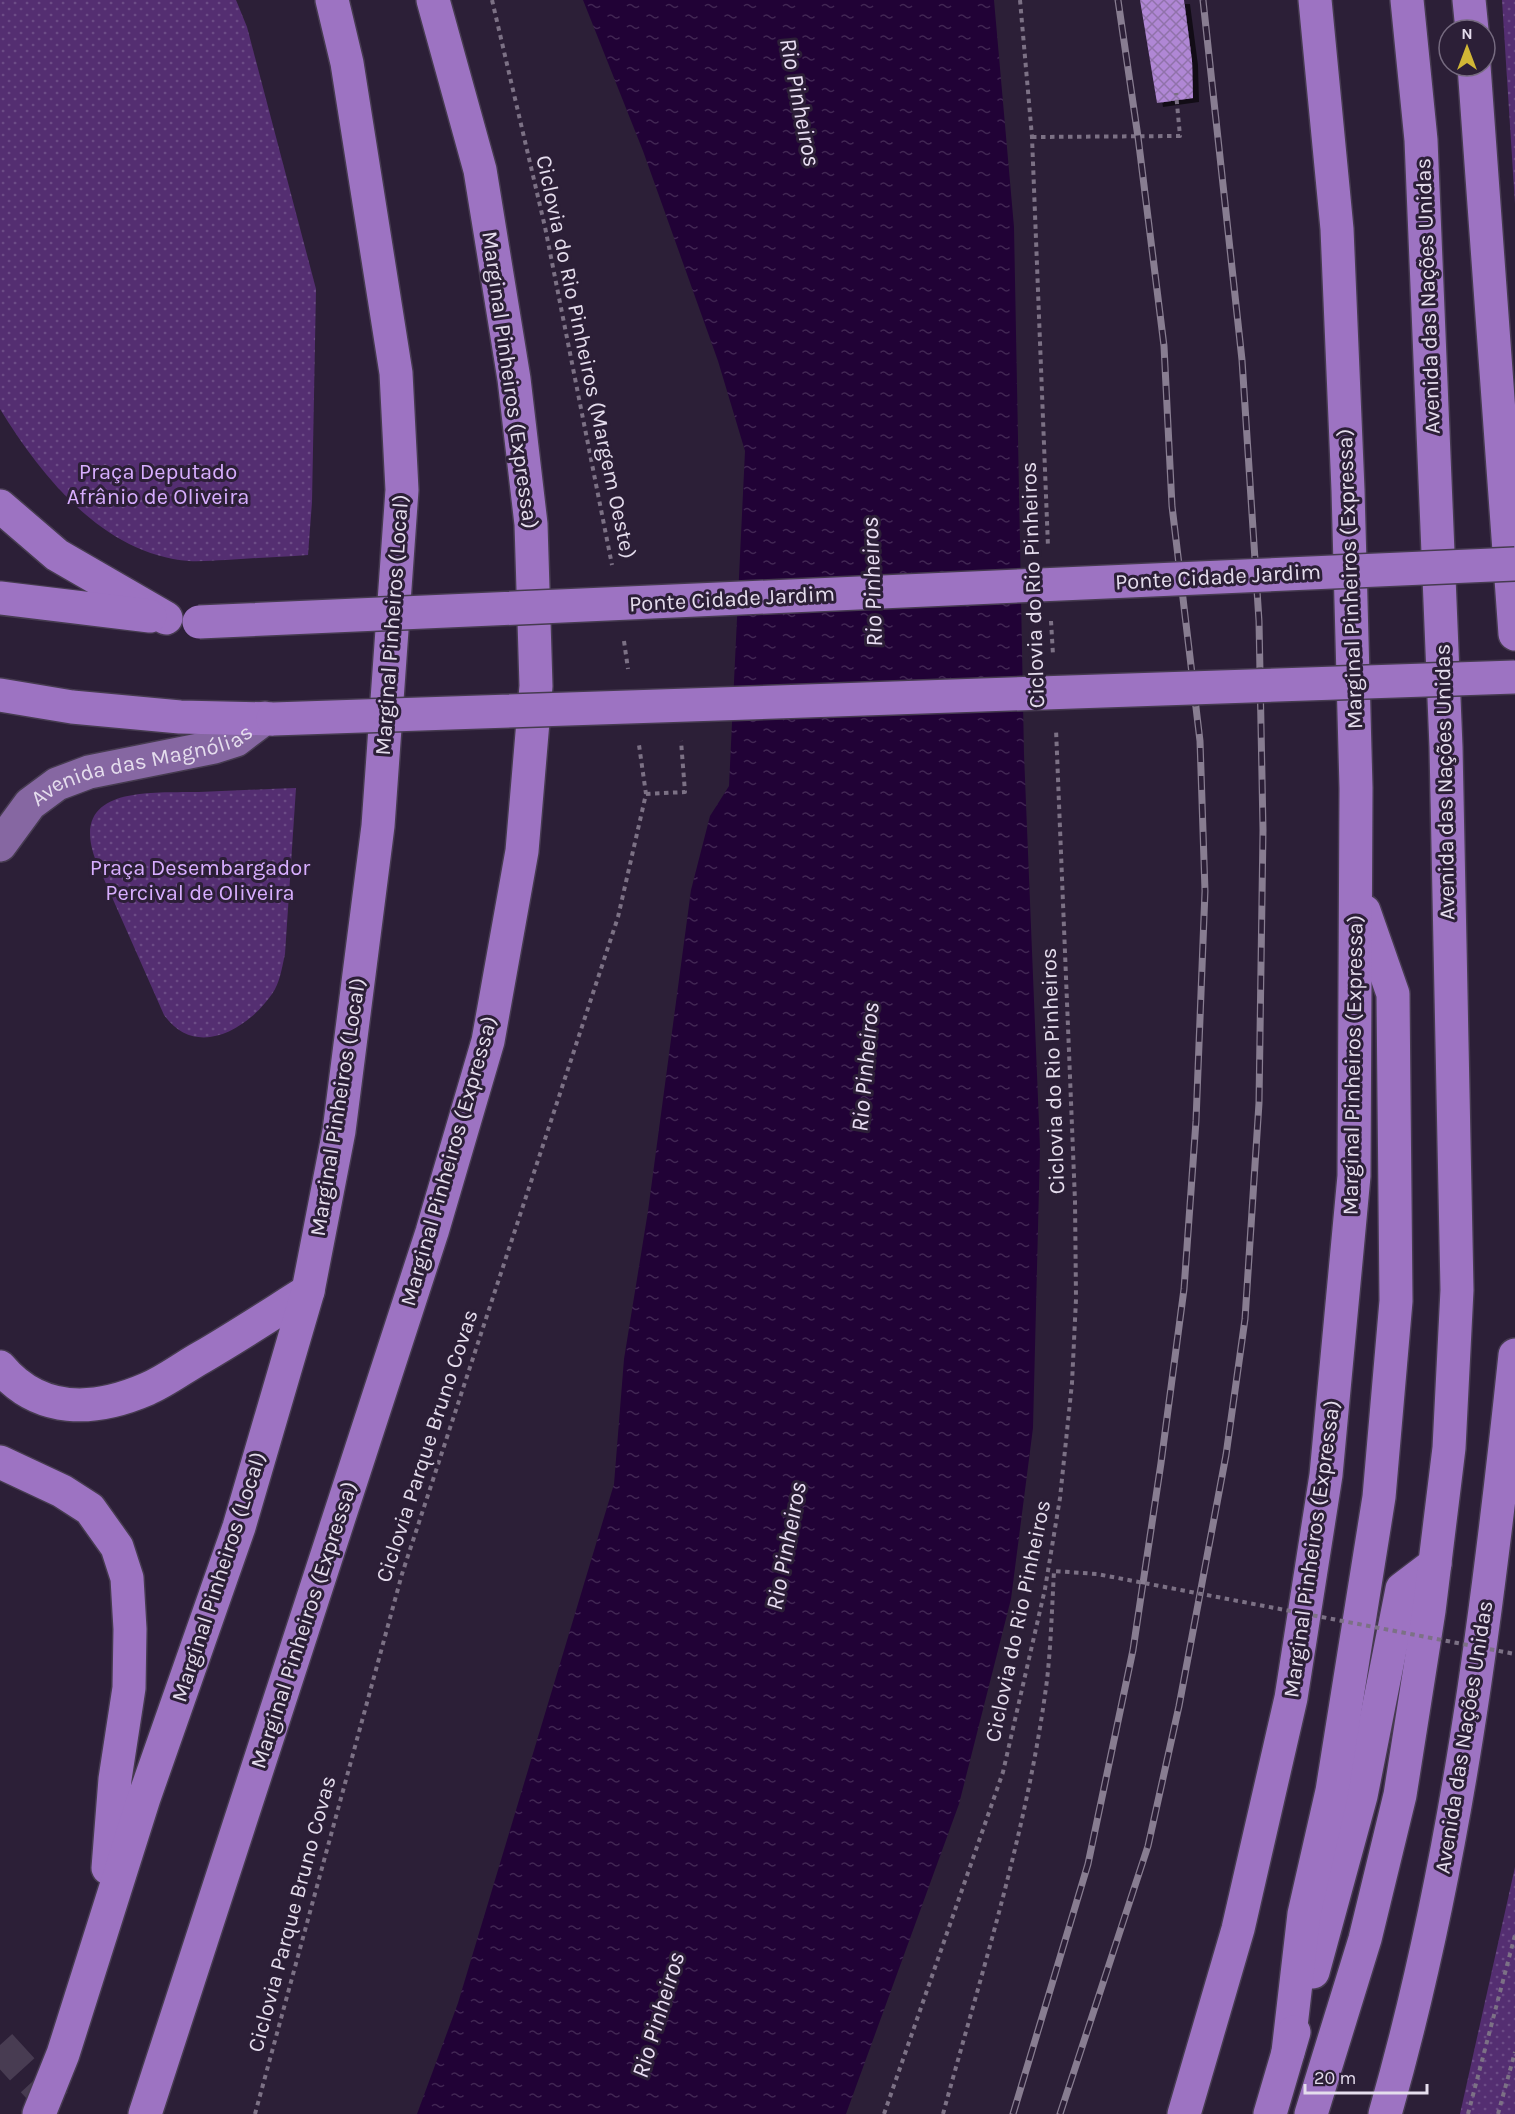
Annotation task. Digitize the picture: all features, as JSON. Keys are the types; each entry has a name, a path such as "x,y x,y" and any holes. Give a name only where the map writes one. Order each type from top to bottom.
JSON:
{"highway":[{"path":"309,0 347,63"},
{"name":"Marginal Pinheiros (Local)","path":"39,2114 63,2054 144,1798 239,1527 308,1291 339,1131 378,826 402,490 396,373 347,63 332,0"},
{"name":"Marginal Pinheiros (Expressa)","path":"145,2114 432,1232 488,1041 522,851 536,686 531,524 514,379 480,170 433,0"},
{"name":"Marginal Pinheiros (Expressa)","path":"1184,2114 1238,1929 1291,1698 1326,1475 1354,1176 1356,788 1349,502 1338,241 1315,0"},
{"name":"Avenida das Nações Unidas","path":"1311,2114 1365,1939 1400,1795 1435,1564 1449,1448 1457,1301 1446,747 1423,175 1407,0"},
{"path":"1475,78 1515,634"},
{"path":"0,506 57,555 166,618"},
{"name":"Ponte Cidade Jardim","path":"0,598 198,622 1515,564"},
{"path":"0,695 72,707 180,717 269,718 1515,677"},
{"path":"1284,2066 1304,1914 1332,1791 1379,1497 1396,1301 1393,994 1356,887"},
{"path":"0,1367 11,1380 39,1398 68,1405 105,1403 148,1389 308,1291"},
{"name":"Avenida das Nações Unidas","path":"1385,2114 1409,2030 1452,1826 1487,1604 1515,1355"},
{"path":"0,1462 62,1491 90,1509 117,1548 127,1578 130,1629 129,1688 115,1779 103,1929"},
{"path":"1487,1604 1515,1558"},
{"path":"1270,2114 1315,1966 1361,1796 1402,1589 1435,1564"}],"main road":[{"name":"Avenida das Magnólias","path":"0,845 30,804 57,784 89,772 214,747 236,740 269,718"}],"path":[{"name":"Ciclovia do Rio Pinheiros (Margem Oeste)","path":"492,0 545,227 613,566"},
{"name":"Ciclovia do Rio Pinheiros","path":"1020,0 1032,137 1049,555"},
{"path":"1032,137 1180,136 1176,93"},
{"name":"Ciclovia do Rio Pinheiros","path":"1051,615 1053,663"},
{"path":"623,634 630,680"},
{"path":"638,737 646,794 685,792 679,705"},
{"name":"Ciclovia do Rio Pinheiros","path":"884,2114 1003,1772 1045,1589 1060,1498 1072,1383 1076,1288 1075,1201 1056,723"},
{"name":"Ciclovia Parque Bruno Covas","path":"255,2114 402,1574 618,917 646,794"},
{"path":"943,2114 1011,1868 1025,1803 1047,1678 1054,1571 1097,1574 1515,1654"},
{"path":"1468,2114 1515,1935"},
{"path":"1498,2114 1515,2052"}],"green space":[{"name":"Praça Deputado Afrânio de Oliveira","path":"0,0 236,0 247,27 316,289 312,502 308,555 189,561 158,555 129,544 102,528 56,485 35,460 0,409"},
{"path":"1502,0 1515,0 1515,204"},
{"name":"Praça Desembargador Percival de Oliveira","path":"296,788 285,954 277,985 262,1007 236,1028 206,1037 191,1036 177,1028 164,1015 96,861 90,836 93,818 103,806 119,798 138,794"},
{"path":"1515,1867 1515,2114 1460,2114"}],"water":[{"name":"Rio Pinheiros","path":"583,0 994,0 1014,227 1024,754 1040,1148 1033,1428 1011,1599 959,1804 846,2114 417,2114 458,2003 614,1484 624,1359 648,1211 691,890 710,816 729,786 745,451 718,361 643,151"}],"building":[{"path":"1140,0 1184,0 1192,61 1193,98 1157,103"}],"tunnel":[{"path":"0,2045 41,2090 67,2114"}],"railway":[{"path":"1013,2114 1088,1864 1133,1650 1184,1289 1196,1121 1205,891 1200,741 1172,506 1164,346 1118,0"},
{"path":"1060,2114 1148,1846 1179,1706 1226,1455 1245,1319 1259,1103 1263,830 1259,621 1242,360 1203,0"}]}
